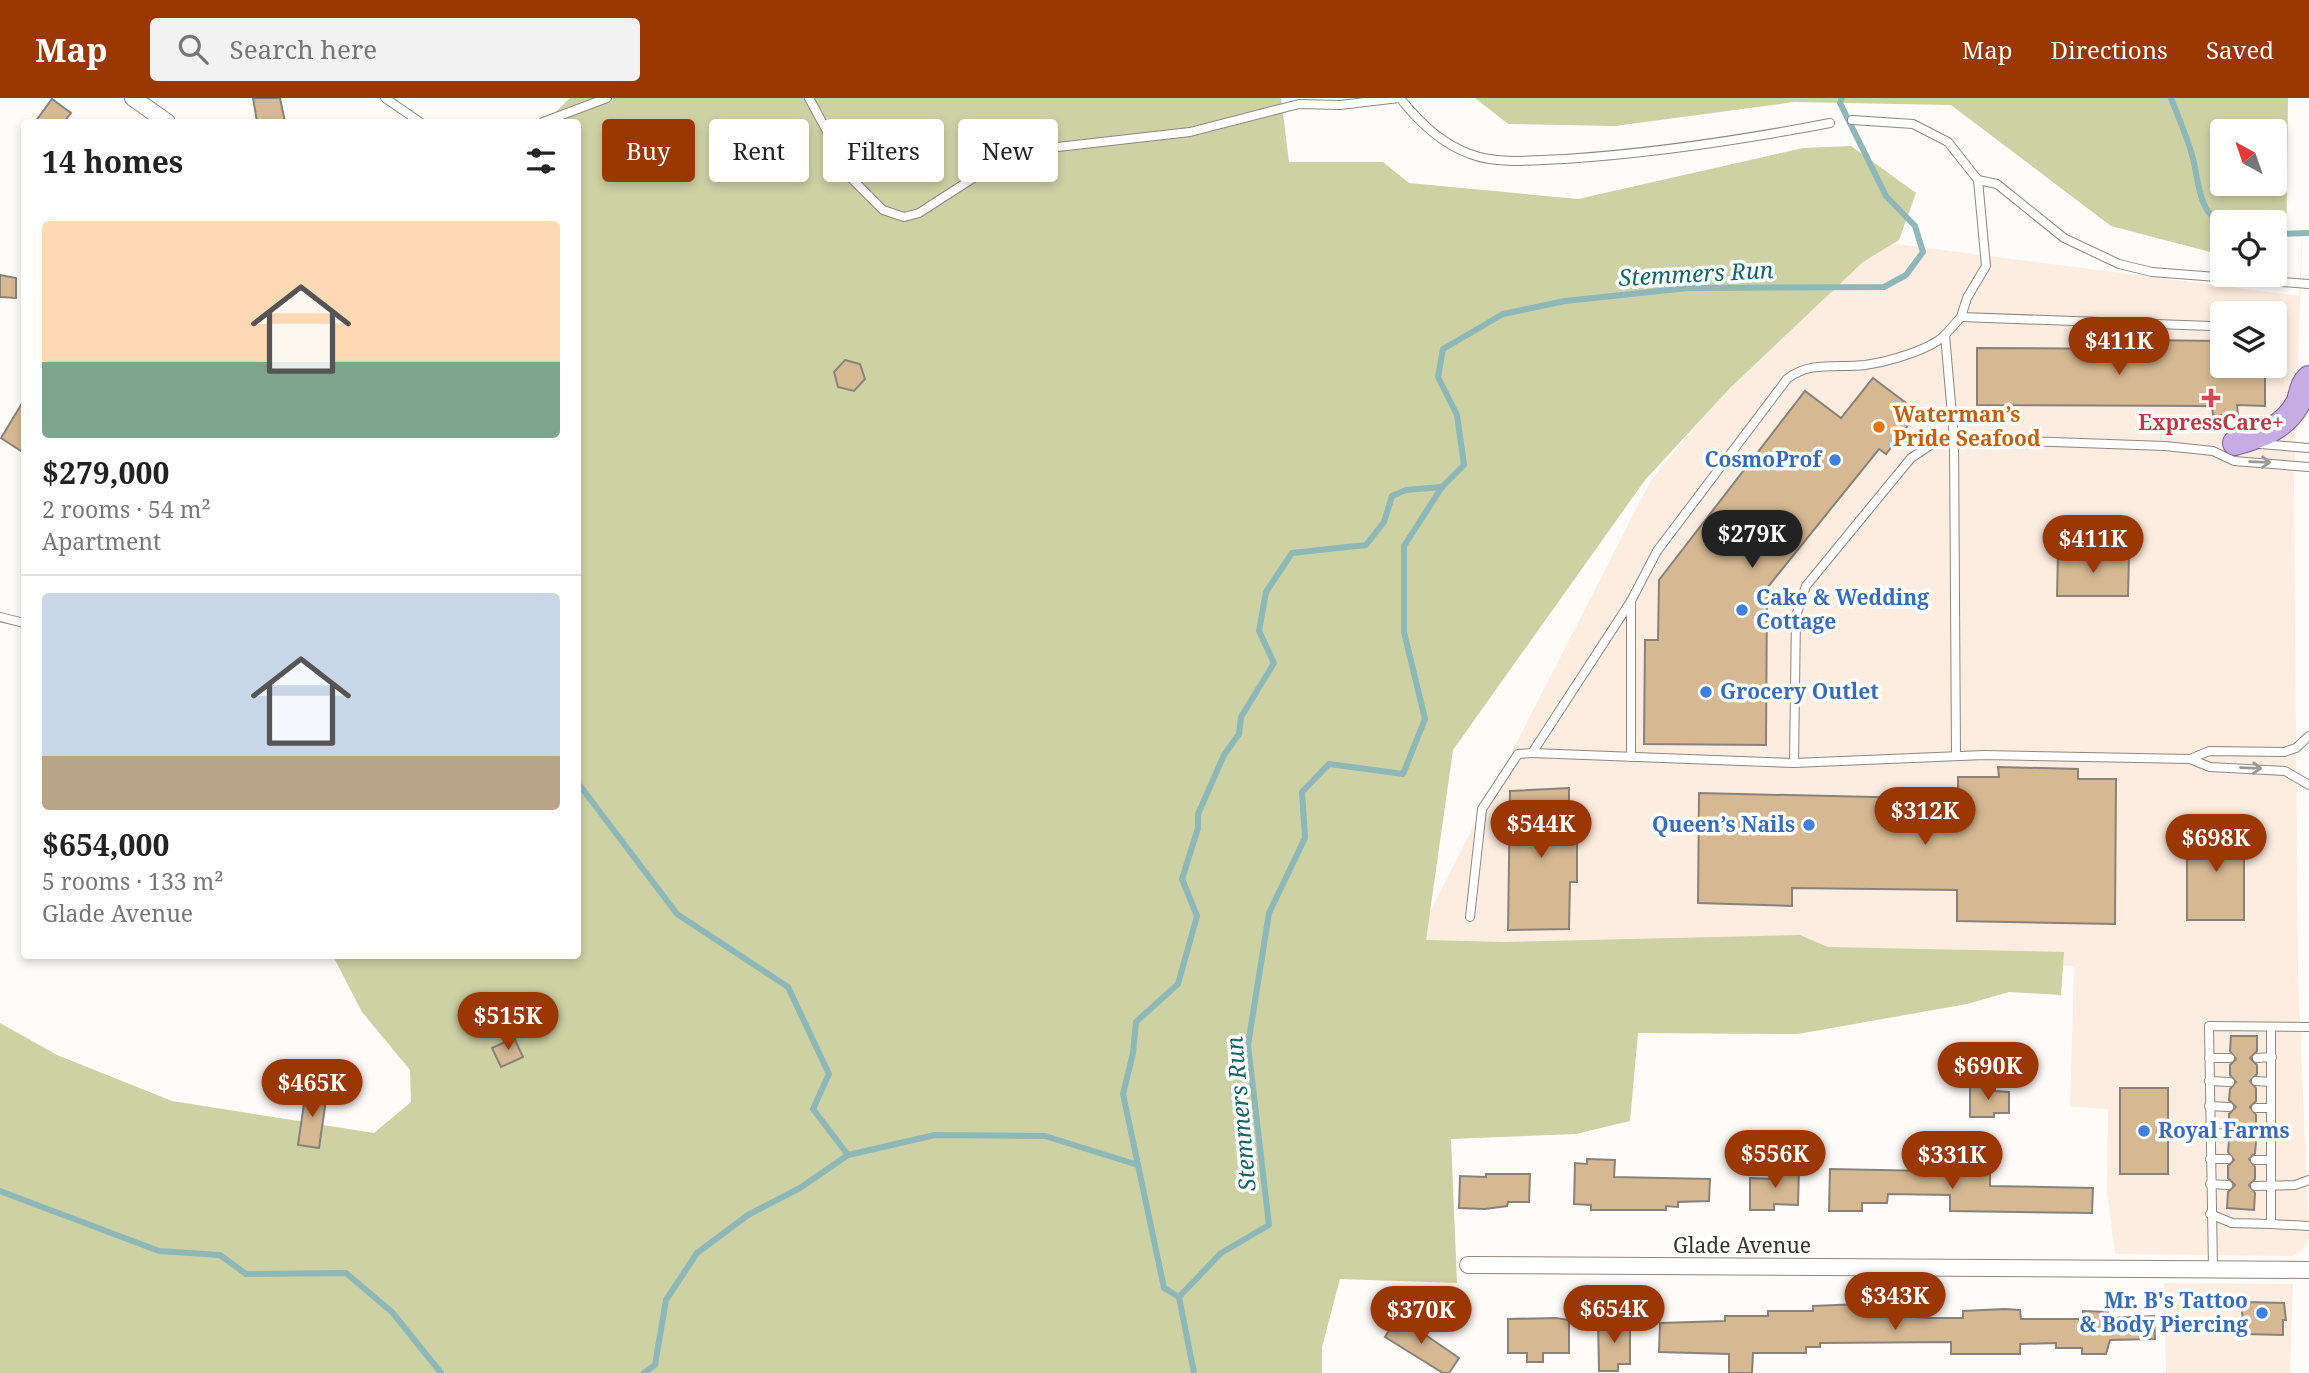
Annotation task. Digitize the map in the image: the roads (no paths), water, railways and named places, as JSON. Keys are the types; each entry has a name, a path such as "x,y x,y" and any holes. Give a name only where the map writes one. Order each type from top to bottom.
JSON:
{"main road":[{"path":"2224,447 2264,435 2283,422 2298,402 2304,382 2309,378"}],"street":[{"path":"133,98 163,119"},
{"name":"Glade Avenue","path":"1468,1265 2309,1270"}],"lane":[{"path":"385,98 416,119"},
{"path":"551,119 607,98"},
{"path":"809,98 854,181 883,210 904,217 919,213 992,166 1040,149 1190,132 1299,104 1340,105 1400,98 1413,116 1433,133 1469,154 1496,160 1591,157 1721,144 1830,123"},
{"path":"1532,753 1631,601 1657,551 1787,379 1800,369 1868,365 1934,346 1961,317 1967,298 1986,266 1978,180 1948,142 1913,124 1852,120"},
{"path":"1978,180 1997,184 2064,238 2119,264 2152,272 2309,284"},
{"path":"1961,317 2210,326"},
{"path":"1945,335 1954,438 1956,757"},
{"path":"1794,763 1796,616 1807,586 1912,458 1941,438 2309,448"},
{"path":"2224,447 2234,461 2309,467"},
{"path":"1631,601 1631,757"},
{"path":"0,617 21,622"},
{"path":"2190,759 2209,751 2284,752 2296,748 2309,736"},
{"path":"1470,918 1482,809 1518,754 1794,763 1956,757 2190,759 2210,767 2285,771 2309,785"},
{"path":"2213,1269 2209,1026 2309,1027"},
{"path":"2271,1027 2271,1224"},
{"path":"2257,1058 2272,1057"},
{"path":"2209,1058 2230,1058"},
{"path":"2209,1081 2230,1082"},
{"path":"2256,1081 2271,1082"},
{"path":"2209,1106 2229,1107"},
{"path":"2256,1108 2271,1108"},
{"path":"2209,1134 2229,1133"},
{"path":"2256,1135 2271,1135"},
{"path":"2210,1158 2228,1159"},
{"path":"2255,1160 2271,1160"},
{"path":"2255,1186 2295,1185 2309,1180"},
{"path":"2210,1184 2228,1185"},
{"path":"2210,1214 2231,1223 2309,1226"}],"waterway":[{"name":"Stemmers Run","path":"1179,1297 1221,1253 1269,1225 1248,1045 1269,913 1305,838 1302,792 1329,764 1403,774 1425,719 1404,632 1404,546 1442,487 1464,465 1457,415 1438,377 1443,349 1503,314 1565,301 1688,288 1884,287 1906,275 1923,252 1915,226 1886,196 1840,103 1842,98"},
{"name":"Stemmers Run","path":"2171,98 2190,148 2203,203 2210,213"},
{"name":"Stemmers Run","path":"2287,234 2309,233"},
{"name":"Stemmers Run","path":"1138,1165 1123,1094 1133,1053 1136,1022 1178,984 1197,916 1182,879 1198,828 1198,814 1224,755 1239,734 1241,717 1274,663 1259,631 1266,592 1292,553 1366,545 1384,522 1392,496 1406,490 1442,487"},
{"path":"581,787 677,914 788,987 829,1074 813,1109 848,1155"},
{"name":"Stemmers Run","path":"644,1373 655,1365 666,1300 697,1253 748,1215 800,1188 848,1155 935,1135 1045,1136 1138,1165 1164,1288 1179,1297"},
{"name":"Stemmers Run","path":"0,1191 159,1251 220,1255 246,1274 346,1273 392,1312 441,1373"},
{"path":"1179,1297 1194,1373"}],"place":[{"name":"ExpressCare+","path":"2211,398"},
{"name":"Waterman’s Pride Seafood","path":"1879,427"},
{"name":"CosmoProf","path":"1835,460"},
{"name":"Cake & Wedding Cottage","path":"1742,610"},
{"name":"Grocery Outlet","path":"1706,692"},
{"name":"Queen’s Nails","path":"1809,825"},
{"name":"Royal Farms","path":"2144,1131"},
{"name":"Mr. B's Tattoo & Body Piercing","path":"2262,1313"}]}
